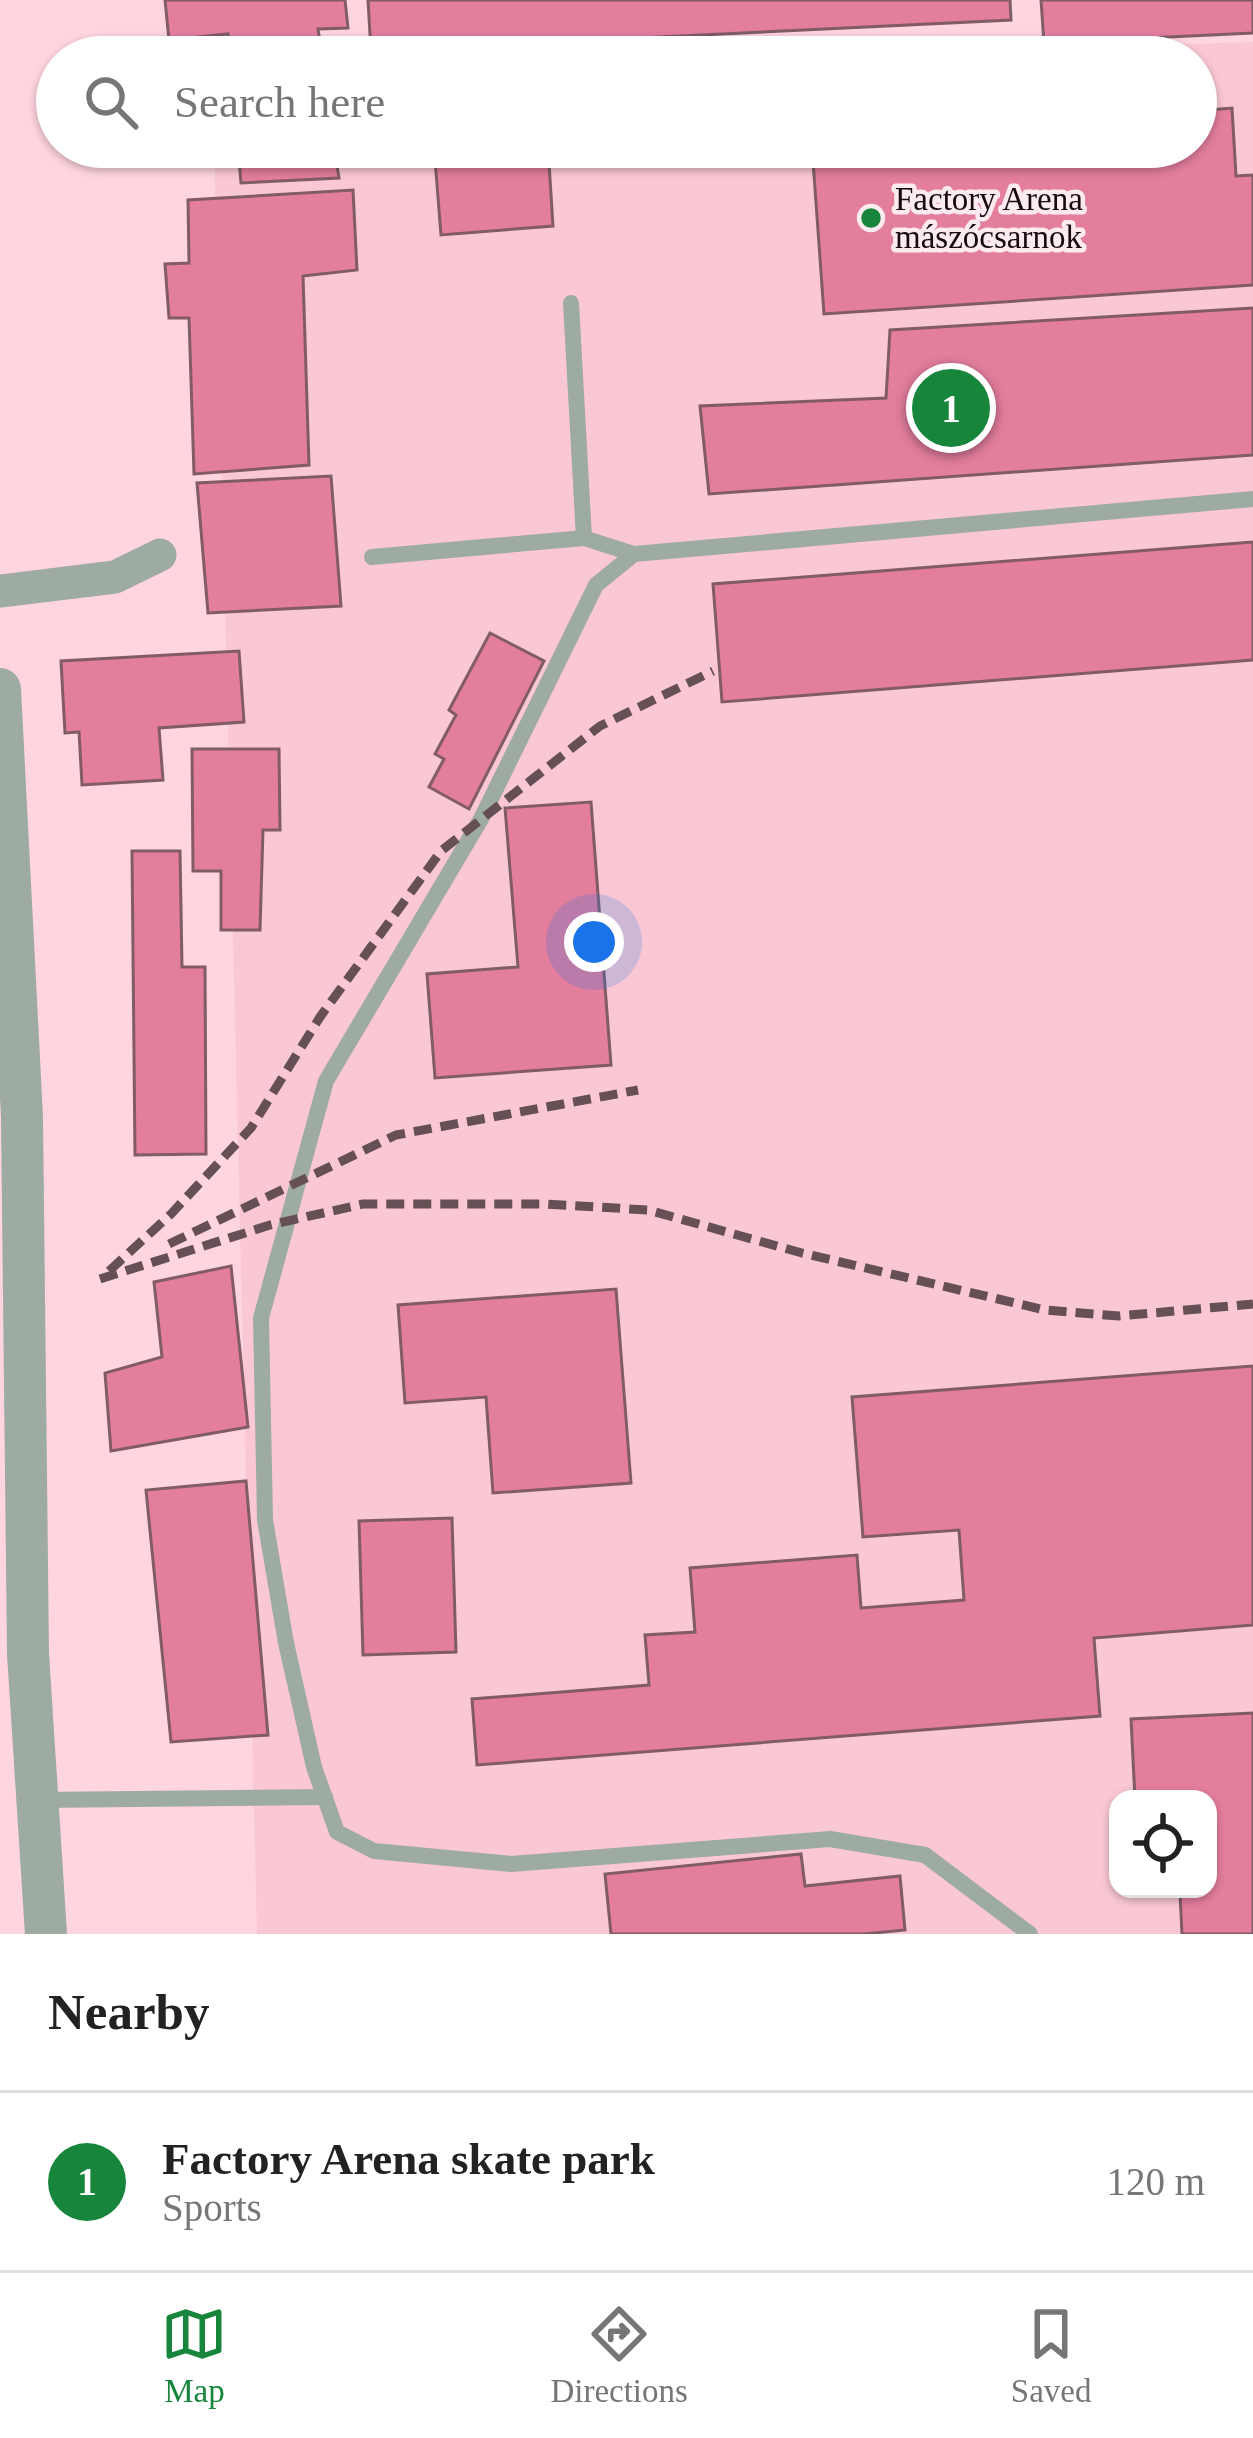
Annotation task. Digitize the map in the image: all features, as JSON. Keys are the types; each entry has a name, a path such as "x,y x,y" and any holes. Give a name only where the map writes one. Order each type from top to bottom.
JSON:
{"street":[{"path":"0,591 115,577 160,555"},
{"path":"0,689 11,1118 24,1276 27,1517 14,1655 38,1800 46,1934"}],"lane":[{"path":"571,303 584,538"},
{"path":"372,557 584,538 634,554 1253,499"},
{"path":"634,554 596,585 481,819 326,1081 261,1318 265,1520 314,1767 337,1832 374,1852 511,1864 830,1839 926,1855 1030,1934"},
{"path":"38,1800 325,1797"}],"shaded area":[{"path":"1253,42 1253,1934 257,1934 215,168 1217,168 1217,43"}],"building":[{"path":"165,0 345,0 348,28 318,29 319,36 169,36"},
{"path":"368,0 1010,0 1011,20 681,36 370,36"},
{"path":"1041,0 1253,0 1253,33 1044,36"},
{"path":"1232,108 1236,176 1253,175 1253,285 824,314 814,168 1217,168 1217,109"},
{"path":"240,168 337,168 339,178 241,183"},
{"path":"436,168 549,168 553,226 441,235"},
{"path":"353,190 357,270 303,276 309,465 194,474 189,318 169,318 165,264 189,263 188,200"},
{"path":"1253,308 1253,455 709,494 700,406 886,398 890,330"},
{"path":"331,476 341,606 208,613 197,483"},
{"path":"1253,542 1253,660 722,702 713,584"},
{"path":"490,633 544,661 469,809 429,787 444,759 435,754 456,715 449,710"},
{"path":"239,651 244,722 159,728 163,780 82,785 79,732 65,733 61,661"},
{"path":"192,749 279,749 280,830 263,830 260,930 221,930 221,871 193,871"},
{"path":"591,802 611,1065 435,1078 427,974 518,967 505,808"},
{"path":"132,851 180,851 182,967 205,967 206,1154 135,1155"},
{"path":"231,1266 248,1427 111,1451 105,1373 162,1357 154,1282"},
{"path":"616,1289 631,1483 493,1493 486,1397 405,1403 398,1305"},
{"path":"1253,1366 1253,1625 1094,1638 1100,1716 477,1765 472,1699 649,1685 645,1635 695,1632 690,1568 857,1555 861,1608 964,1600 959,1530 863,1537 852,1397"},
{"path":"246,1481 268,1735 171,1742 146,1490"},
{"path":"452,1518 456,1652 363,1655 359,1521"},
{"path":"1253,1713 1253,1934 1182,1934 1180,1898 1217,1898 1217,1790 1135,1790 1131,1719"},
{"path":"801,1854 805,1886 900,1876 905,1930 611,1934 605,1874"}],"railway":[{"path":"109,1271 171,1214 251,1128 320,1017 441,851 600,726 713,671"},
{"path":"169,1244 396,1135 638,1090"},
{"path":"100,1279 270,1225 363,1204 546,1204 648,1210 802,1253 1045,1310 1119,1316 1253,1304"}],"place":[{"name":"Factory Arena mászócsarnok","path":"871,218"},
{"name":"Factory Arena skate park","path":"951,408"}]}
